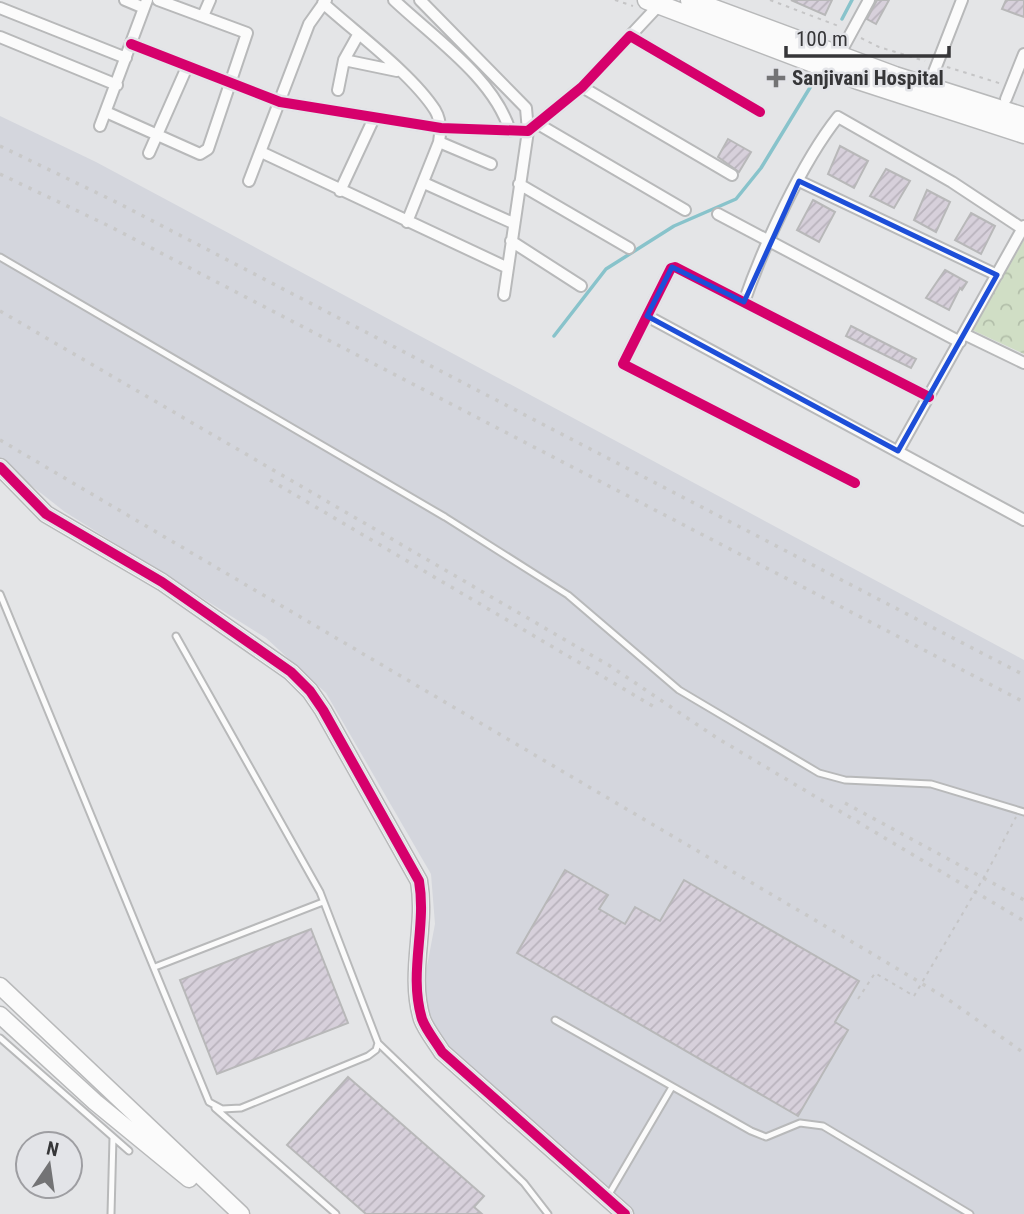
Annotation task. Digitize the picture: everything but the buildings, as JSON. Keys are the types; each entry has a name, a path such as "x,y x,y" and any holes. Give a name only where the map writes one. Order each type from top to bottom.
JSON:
{"main road":[{"path":"690,0 895,76 1024,117"},
{"path":"715,0 848,39 1014,97"},
{"path":"654,2 858,80 1024,134"}],"street":[{"path":"100,126 145,4 125,0"},
{"path":"106,111 204,154 247,33 158,0"},
{"path":"203,16 210,0"},
{"path":"394,0 412,4 515,93 526,108 519,184 510,222 511,241 503,266 504,295"},
{"path":"848,39 869,0"},
{"path":"935,71 962,0"},
{"path":"249,181 309,24 324,1 399,71 437,112 441,128 439,142 407,222"},
{"path":"131,44 280,102 441,128 523,129 582,87 629,36 654,2"},
{"path":"412,4 523,129 685,210"},
{"path":"0,8 126,58"},
{"path":"338,90 344,60 358,35"},
{"path":"629,36 760,112"},
{"path":"0,37 117,85"},
{"path":"1014,97 1024,54"},
{"path":"344,60 399,71"},
{"path":"149,153 187,67"},
{"path":"582,87 732,175"},
{"path":"744,302 769,240 799,181 840,117 1023,228 898,452"},
{"path":"340,191 374,118"},
{"path":"439,142 491,164"},
{"path":"261,152 503,266"},
{"path":"799,181 997,275"},
{"path":"424,183 510,222"},
{"path":"519,184 629,248"},
{"path":"718,214 962,338 1024,363"},
{"path":"511,241 581,286"},
{"path":"855,483 623,364 672,267 929,397"},
{"path":"647,316 1024,520"},
{"path":"0,467 46,514 162,582 257,646 310,691 419,881 423,904 415,984 423,1020 442,1052 608,1196 625,1214"},
{"path":"0,986 241,1214"},
{"path":"0,1015 95,1102 170,1161 227,1214"}],"lane":[{"path":"0,257 445,517 568,595 680,690 819,773 845,780 931,784 1021,811"},
{"path":"0,594 213,1106 337,1214"},
{"path":"176,636 323,902 378,1042 524,1183 548,1214"},
{"path":"155,967 323,902"},
{"path":"555,1020 766,1137 784,1132 800,1123 823,1126 970,1214"},
{"path":"0,1038 129,1151"},
{"path":"213,1106 240,1108 368,1056 376,1050 378,1042"},
{"path":"608,1196 673,1087"},
{"path":"111,1214 113,1137"}],"path":[{"path":"770,0 848,39 879,47 935,71 1014,97"},
{"path":"858,999 875,973 914,996 1021,811"}],"highlighted area":[{"path":"799,181 997,275 898,451 647,316 672,267 744,302"}],"shaded area":[{"path":"0,116 96,162 1024,660 1024,1214 628,1214 437,1037 422,992 435,924 431,874 326,693 266,638 65,512 0,461"}],"green space":[{"path":"1024,240 1024,354 972,330"}],"waterway":[{"path":"842,19 852,0"},
{"path":"554,336 606,269 674,226 736,199 761,168 814,81"}],"railway":[{"path":"0,146 120,204 1024,675"},
{"path":"0,174 111,227 1024,702"},
{"path":"0,311 610,666 717,738 1024,921"},
{"path":"0,440 876,956 946,998 1024,1053"},
{"path":"270,480 656,708"},
{"path":"845,803 1024,900"}],"cycle path":[{"path":"131,44 280,102 441,128 528,131 582,87 630,36 760,112"},
{"path":"855,483 623,364 671,268 675,267 929,397"},
{"path":"0,467 46,514 162,582 291,672 310,691 419,881 421,916 417,967 418,1002 429,1032 442,1052 625,1214"}],"place":[{"name":"Sanjivani Hospital","path":"776,78"}]}
